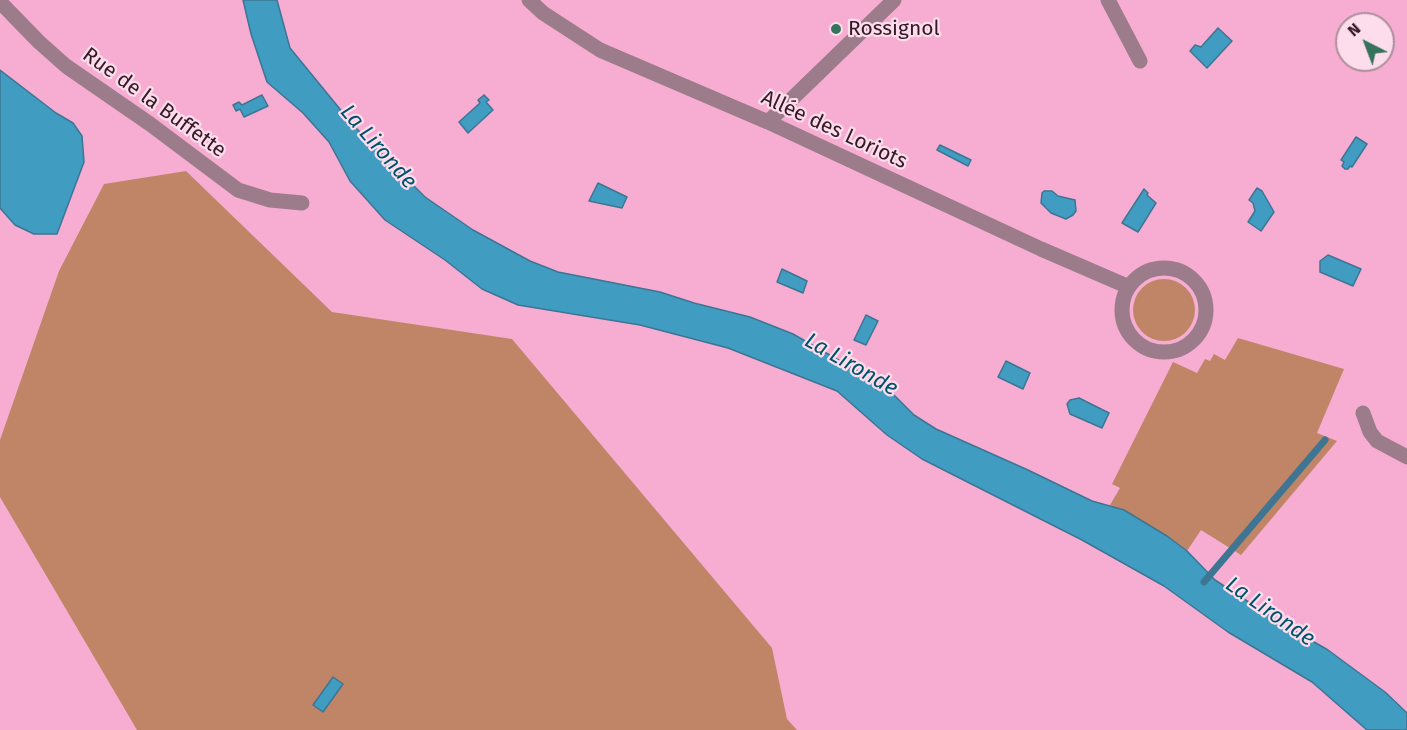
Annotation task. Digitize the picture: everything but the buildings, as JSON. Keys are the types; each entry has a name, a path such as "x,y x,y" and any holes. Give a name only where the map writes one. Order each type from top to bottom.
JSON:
{"street":[{"name":"Allée des Loriots","path":"529,0 543,13 600,50 768,122 1041,249 1129,287"},
{"path":"768,122 894,0"},
{"path":"1108,0 1140,61"},
{"name":"Rue de la Buffette","path":"0,2 66,66 150,124 238,190 270,200 303,203"},
{"path":"1171,268 1186,274 1198,286 1205,300 1205,317 1199,332 1188,344 1173,350 1157,351 1142,345 1130,334 1123,319 1123,303 1129,287 1140,276 1155,269 1171,268"},
{"path":"1363,413 1370,432 1377,441 1407,457"}],"shaded area":[{"path":"186,171 332,312 512,339 772,648 787,719 797,730 137,730 0,497 0,440 59,271 104,184"},
{"path":"1164,279 1176,281 1186,288 1193,298 1195,310 1193,322 1186,332 1176,339 1164,341 1152,339 1142,332 1135,322 1133,310 1135,298 1142,288 1152,281"},
{"path":"1238,338 1344,369 1317,433 1337,441 1241,555 1201,530 1187,551 1167,536 1110,505 1120,488 1112,484 1173,362 1197,373 1205,359 1210,361 1214,354 1225,360"}],"water":[{"path":"243,0 277,0 290,48 353,125 425,197 473,230 530,261 558,272 660,292 750,317 793,334 870,378 895,396 914,415 936,429 1092,501 1124,510 1187,551 1215,580 1276,620 1328,650 1385,692 1407,713 1407,730 1367,730 1312,682 1228,632 1164,586 1082,540 922,459 887,435 837,391 728,348 640,325 518,305 482,289 445,260 385,220 350,181 329,142 303,113 267,82 251,34"},
{"path":"1218,28 1232,41 1207,68 1190,51 1195,45 1201,47"},
{"path":"0,70 56,113 73,123 82,136 84,162 57,234 34,234 15,225 0,208"},
{"path":"262,95 268,106 244,117 240,109 236,111 233,105 239,102 242,105"},
{"path":"484,95 489,100 486,102 493,110 468,133 459,122 480,103 478,100"},
{"path":"1356,137 1367,144 1352,167 1345,169 1342,166 1344,162 1341,160"},
{"path":"940,145 971,160 968,166 937,150"},
{"path":"598,183 627,197 622,208 589,201"},
{"path":"1257,188 1262,191 1274,212 1261,231 1248,222 1255,211 1253,203 1249,200"},
{"path":"1144,189 1156,203 1138,232 1122,223"},
{"path":"1044,191 1052,191 1058,196 1075,200 1076,211 1066,219 1051,213 1041,203"},
{"path":"1328,255 1361,269 1353,286 1320,272 1320,261"},
{"path":"782,269 807,281 803,293 777,282"},
{"path":"866,315 878,321 866,345 854,340"},
{"path":"1006,361 1030,373 1023,389 998,377"},
{"path":"1079,398 1109,413 1102,428 1070,414 1067,404 1070,400"},
{"path":"333,677 343,684 323,712 313,705"}],"waterway":[{"path":"1204,582 1325,440"}],"place":[{"name":"Rossignol","path":"836,29"}],"water label":[{"name":"La Lironde","path":"378,147"},
{"name":"La Lironde","path":"851,365"},
{"name":"La Lironde","path":"1270,612"}]}
